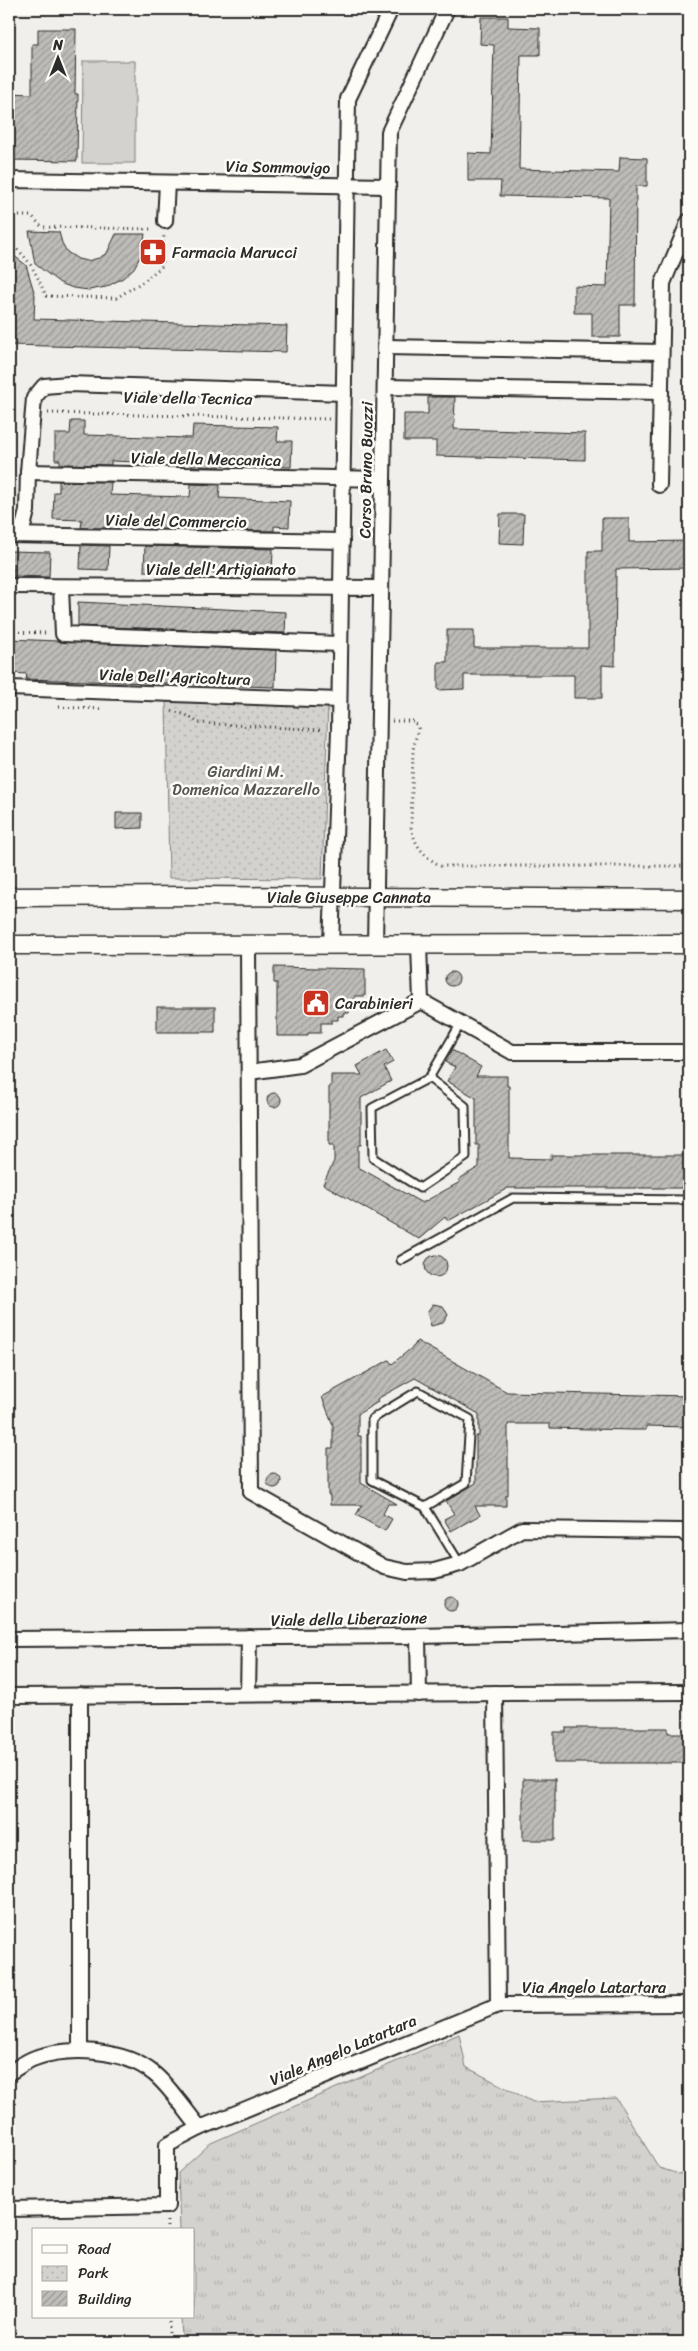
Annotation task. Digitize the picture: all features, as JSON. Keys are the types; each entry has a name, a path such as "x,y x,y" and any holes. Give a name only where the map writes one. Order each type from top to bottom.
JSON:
{"street":[{"name":"Corso Bruno Buozzi","path":"331,945 339,730 348,99 391,9"},
{"name":"Corso Bruno Buozzi","path":"375,945 389,132 447,9"},
{"name":"Via Sommovigo","path":"9,180 388,186"},
{"path":"165,221 167,183"},
{"path":"659,485 663,283 689,221"},
{"path":"385,347 661,352"},
{"name":"Viale della Tecnica","path":"44,386 68,384 344,393"},
{"name":"Viale del Commercio","path":"9,534 23,527 27,511 34,398 44,386"},
{"path":"385,387 662,392"},
{"name":"Viale della Meccanica","path":"28,472 343,480 383,479"},
{"name":"Viale del Commercio","path":"9,534 342,541"},
{"name":"Viale dell'Artigianato","path":"9,586 381,588"},
{"path":"61,587 63,634 340,644"},
{"name":"Viale Dell'Agricoltura","path":"9,688 339,700"},
{"name":"Viale Giuseppe Cannata","path":"9,897 332,896 689,899"},
{"path":"9,946 689,944"},
{"path":"419,945 421,1001"},
{"path":"248,946 251,1492 384,1567 407,1572 434,1571 460,1564 522,1529 682,1531 689,1537"},
{"path":"421,1001 512,1052 689,1052"},
{"path":"249,1072 300,1065 421,1001"},
{"name":"Viale della Liberazione","path":"9,1639 418,1636 689,1630"},
{"path":"418,1636 419,1694"},
{"path":"248,1694 249,1637"},
{"path":"9,1696 689,1692"},
{"path":"495,1693 498,2004"},
{"path":"80,1695 80,2050"},
{"name":"Via Angelo Latartara","path":"498,2004 689,2004"},
{"name":"Viale Angelo Latartara","path":"9,2208 167,2206 167,2145 200,2128 498,2004"},
{"path":"9,2073 34,2058 62,2052 80,2050 129,2059 154,2073 200,2128"}],"lane":[{"path":"429,1078 465,1106 466,1157 420,1188 373,1158 372,1108 429,1078 461,1023"},
{"path":"401,1260 514,1198 689,1200"},
{"path":"425,1507 466,1483 470,1419 418,1390 372,1418 372,1480 425,1507 460,1564"}],"path":[{"path":"9,216 32,216 42,227 157,229 165,221"},
{"path":"9,244 19,250 35,270 46,296 116,298 144,281 162,266 165,221"},
{"name":"Viale della Tecnica","path":"32,413 344,419"},
{"path":"9,632 63,634"},
{"path":"58,707 112,709"},
{"path":"168,711 186,715 199,723 339,730"},
{"path":"379,724 401,720 414,721 418,728 413,750 411,827 414,839 420,850 429,860 441,866 689,866"},
{"path":"169,2318 169,2342"}],"green space":[{"path":"83,61 135,61 135,163 82,163"},
{"name":"Giardini M. Domenica Mazzarello","path":"166,698 328,704 322,879 169,878"},
{"path":"459,2034 466,2067 533,2102 616,2098 659,2168 689,2177 689,2342 182,2342 181,2318 195,2318 195,2228 180,2228 178,2173 211,2143"}],"building":[{"path":"481,17 508,17 508,27 540,28 540,55 521,55 519,169 619,172 620,157 647,158 647,186 636,186 635,305 620,305 620,337 592,337 592,313 574,313 574,286 607,287 609,198 500,196 501,181 468,181 468,153 491,154 494,45 480,44"},
{"path":"38,29 76,29 75,94 78,94 77,161 9,160 9,93 32,94 32,44 38,44"},
{"path":"29,231 59,232 67,252 78,259 87,261 99,258 107,253 116,234 145,234 142,253 134,268 123,278 106,287 89,290 73,288 60,283 35,264"},
{"path":"9,252 26,265 35,295 34,319 287,326 286,352 9,345"},
{"path":"428,397 455,397 454,429 585,433 585,460 436,456 436,441 404,441 404,414 428,414"},
{"path":"71,421 84,421 84,435 150,437 192,438 193,425 278,427 277,441 292,441 291,467 220,465 220,467 111,461 111,465 60,464 60,460 55,460 55,434 70,434"},
{"path":"59,481 111,482 110,495 190,497 191,484 220,485 219,498 290,501 289,527 274,526 274,531 146,529 146,522 110,521 110,528 81,528 82,520 53,519 54,492 59,492"},
{"path":"500,514 524,514 523,544 499,543"},
{"path":"602,518 629,518 629,542 689,541 689,568 616,569 615,666 602,665 602,698 574,698 574,675 464,675 464,689 438,690 438,662 447,662 447,630 474,630 474,648 588,648 588,551 602,551"},
{"path":"81,545 109,546 108,570 80,569"},
{"path":"145,546 273,549 272,575 144,571"},
{"path":"9,551 50,552 49,577 13,576 14,564 9,564"},
{"path":"78,602 286,612 285,633 78,626"},
{"path":"9,639 276,650 275,687 26,679 27,674 11,673"},
{"path":"116,813 142,813 142,828 116,829"},
{"name":"Carabinieri","path":"274,967 365,969 365,996 355,996 355,1010 343,1013 343,1016 338,1016 338,1020 332,1020 332,1023 321,1023 321,1033 308,1033 308,1036 277,1036 277,983 274,983"},
{"path":"449,972 455,972 459,979 455,986 449,986 445,982 445,976"},
{"path":"157,1007 215,1007 215,1032 157,1032"},
{"path":"386,1050 393,1062 384,1067 391,1081 361,1098 361,1145 358,1145 358,1167 422,1203 460,1182 459,1179 479,1167 479,1145 476,1145 476,1098 447,1081 455,1067 445,1062 452,1050 481,1067 476,1076 507,1076 507,1086 509,1086 509,1158 551,1159 551,1155 689,1155 689,1188 508,1188 448,1221 445,1217 419,1239 323,1184 334,1161 334,1145 329,1145 329,1086 331,1086 331,1075 362,1075 357,1066"},
{"path":"271,1093 277,1093 281,1100 277,1107 271,1107 267,1103 267,1097"},
{"path":"436,1255 444,1258 447,1266 444,1274 436,1277 428,1274 425,1266 428,1258"},
{"path":"433,1304 443,1306 448,1315 443,1323 431,1326 427,1312"},
{"path":"417,1341 507,1392 689,1396 689,1427 646,1426 646,1430 632,1430 550,1428 550,1424 508,1424 508,1495 506,1495 506,1506 475,1506 480,1515 451,1531 444,1519 454,1514 446,1501 476,1483 476,1436 479,1436 479,1414 415,1378 377,1399 378,1402 358,1414 358,1436 361,1436 361,1483 397,1504 388,1504 383,1514 392,1519 385,1531 356,1515 362,1505 330,1505 330,1495 328,1495 328,1448 333,1448 333,1425 322,1397 389,1360 392,1364 414,1346"},
{"path":"271,1474 277,1474 281,1481 277,1488 271,1488 267,1484 267,1478"},
{"path":"448,1597 454,1597 458,1604 454,1611 448,1611 444,1607 444,1601"},
{"path":"566,1728 668,1728 668,1733 689,1733 689,1763 554,1763 554,1732 566,1732"},
{"path":"523,1779 555,1779 555,1840 523,1840"}],"place":[{"name":"Farmacia Marucci","path":"153,252"},
{"name":"Carabinieri","path":"316,1003"}]}
